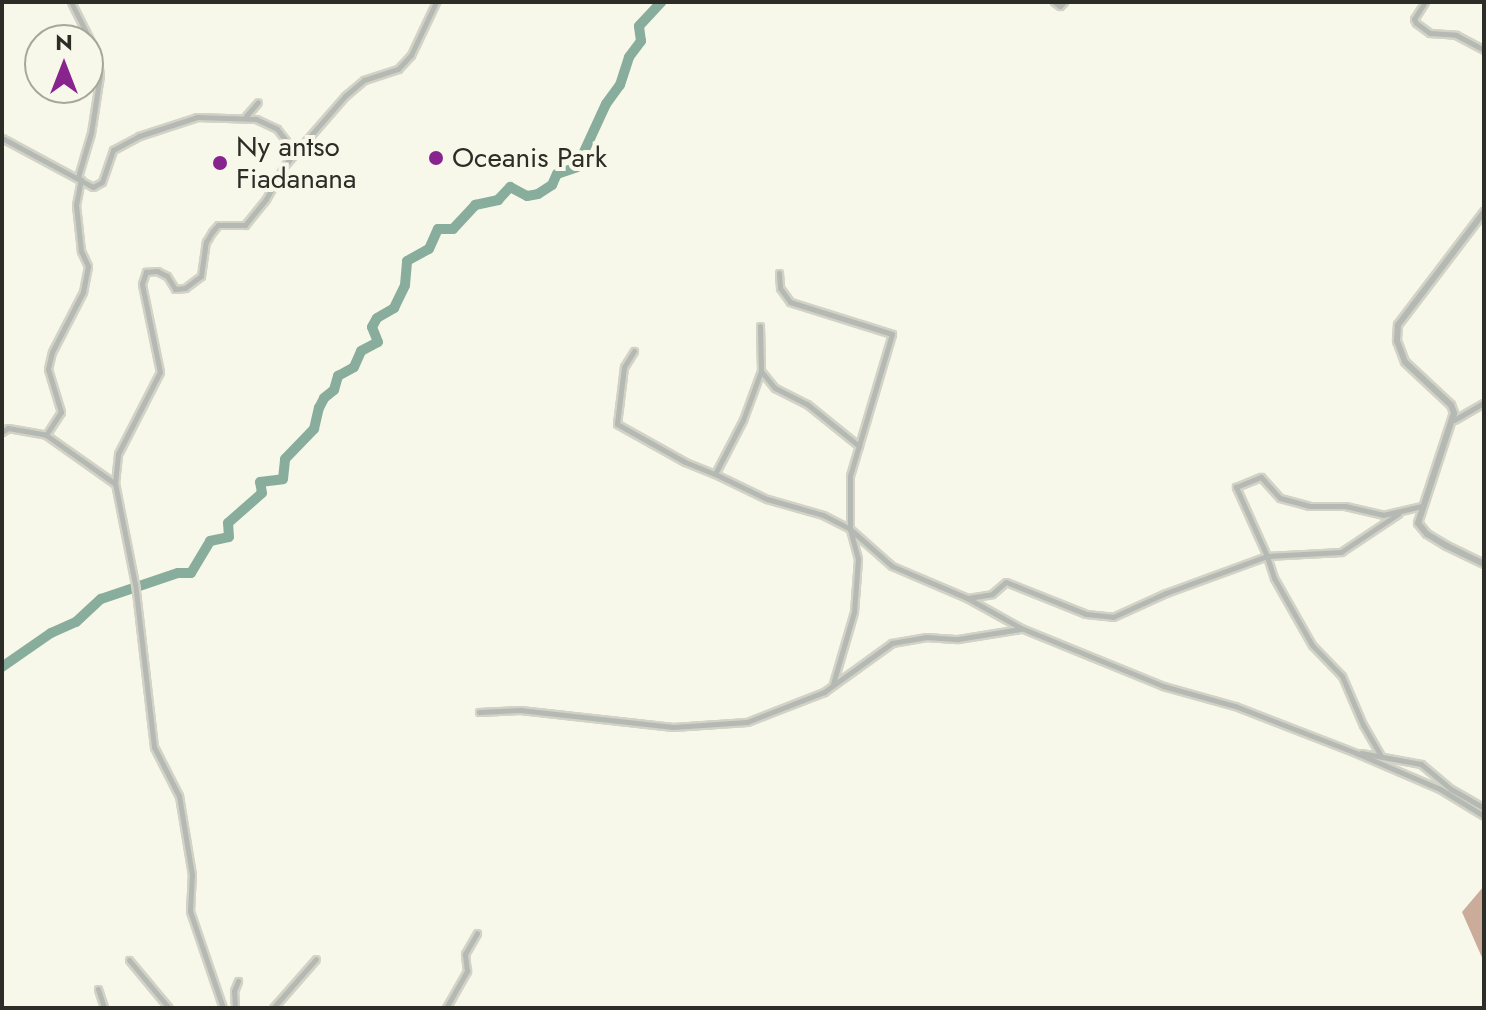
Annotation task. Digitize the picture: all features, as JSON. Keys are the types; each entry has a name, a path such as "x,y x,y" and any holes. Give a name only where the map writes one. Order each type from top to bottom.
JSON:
{"street":[{"path":"46,435 61,412 48,369 52,352 83,292 88,266 81,251 77,186 91,133 100,75 97,54 71,2"},
{"path":"223,1008 190,911 192,875 179,796 154,747 135,584 115,483 118,454 160,372 142,284 146,272 157,271 167,276 175,289 185,288 201,276 206,242 218,225 245,225 296,153 354,88 364,80 398,69 411,55 436,2"},
{"path":"1054,2 1060,6 1064,2"},
{"path":"1425,2 1414,19 1416,23 1430,33 1456,35 1484,50"},
{"path":"246,116 258,102"},
{"path":"2,138 97,187 111,153 139,136 197,117 246,116 277,129 296,153"},
{"path":"1484,212 1398,325 1397,341 1405,362 1451,405 1454,420 1418,523 1427,534 1484,564"},
{"path":"779,273 780,288 790,302 892,334 850,476 850,529 858,559 854,612 833,685"},
{"path":"715,474 743,420 761,371 760,326"},
{"path":"634,351 624,367 617,424 685,462 776,502 808,508 850,529 892,566 967,598 1021,628 1163,686 1235,706 1356,753 1440,789 1484,816"},
{"path":"761,371 775,388 807,404 860,447"},
{"path":"1454,420 1484,403"},
{"path":"2,432 8,428 46,435 115,483"},
{"path":"1381,756 1363,725 1342,676 1312,645 1274,578 1236,487 1261,477 1280,498 1309,506 1345,506 1383,515 1422,506"},
{"path":"967,598 992,594 1006,582 1086,614 1113,617 1166,593 1267,556 1341,552 1383,527 1401,512"},
{"path":"479,712 520,710 673,727 747,722 824,692 892,643 926,637 958,639 1021,628"},
{"path":"1356,753 1421,764 1451,789 1484,808"},
{"path":"446,1008 467,971 465,954 477,933"},
{"path":"273,1008 316,959"},
{"path":"129,960 169,1008"},
{"path":"235,1008 234,991 238,981"},
{"path":"98,989 104,1008"}],"shaded area":[{"path":"1484,886 1484,962 1462,912"}],"waterway":[{"path":"2,667 51,633 76,622 101,599 178,573 191,573 210,541 229,537 228,523 262,493 260,482 283,479 285,459 314,429 319,408 324,398 334,390 338,376 354,367 361,351 378,342 372,327 377,318 394,308 405,285 407,261 429,249 438,229 453,229 475,205 498,200 510,187 527,196 538,194 552,185 557,174 577,167 606,104 620,85 629,57 641,41 639,26 661,2"}],"place":[{"name":"Oceanis Park","path":"436,158"},
{"name":"Ny antso Fiadanana","path":"220,163"}]}
